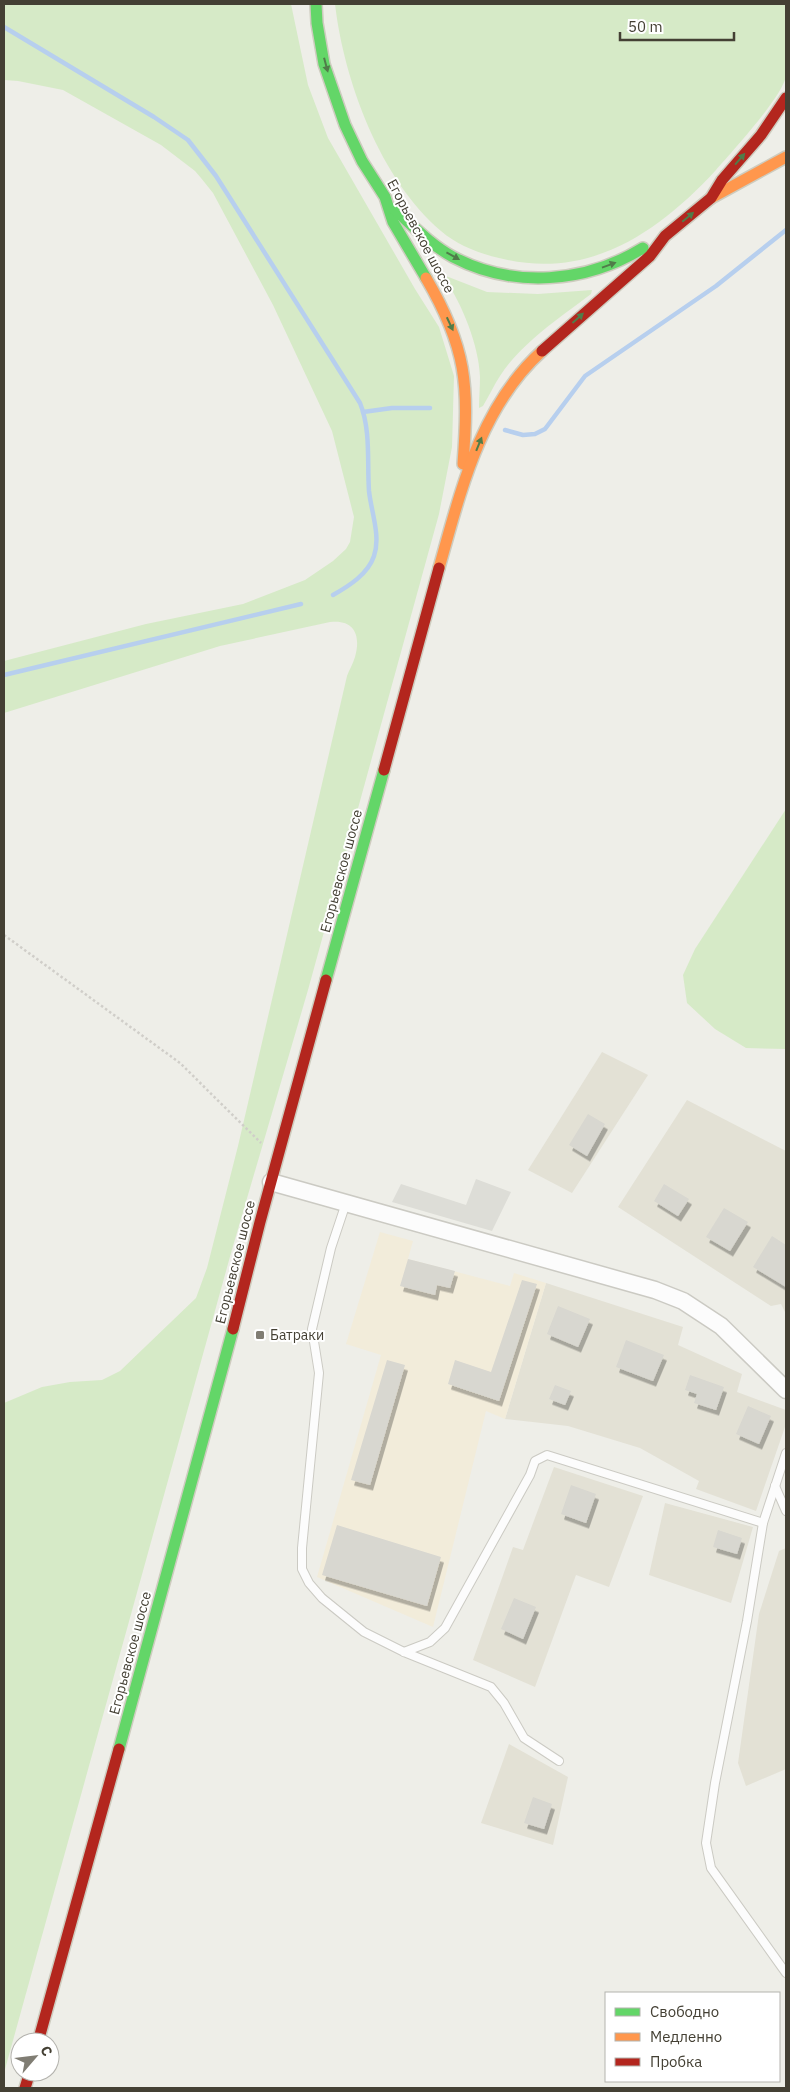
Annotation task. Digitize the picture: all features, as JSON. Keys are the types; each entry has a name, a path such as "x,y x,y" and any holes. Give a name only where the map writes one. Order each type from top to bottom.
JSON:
{"main road":[{"path":"311,4 316,17"},
{"name":"Егорьевское шоссе","path":"316,4 316,17 324,60 346,126 363,162 388,203 393,222 451,324 460,351 464,376 466,432 461,489"},
{"name":"Егорьевское шоссе","path":"41,2032 219,1387 271,1182 461,489 482,436 498,403 516,378 580,316 650,256 665,236 710,198 722,180 761,135 786,98"},
{"path":"710,198 786,157"},
{"path":"388,203 427,239 453,257 481,269 510,276 536,278 563,277 588,272 614,264 665,236"}],"street":[{"path":"271,1182 655,1290 683,1301 721,1326 786,1390"}],"lane":[{"path":"346,1203 331,1248 312,1329 319,1373 302,1548 302,1569 309,1583 322,1598 364,1632 404,1652 491,1687 504,1703 524,1738 559,1761"},
{"path":"786,1452 763,1523 715,1783 706,1844 711,1868 786,1974"},
{"path":"404,1652 430,1642 445,1628 530,1475 535,1461 547,1455 763,1523"},
{"path":"775,1486 786,1511"}],"path":[{"path":"4,935 150,1040 180,1064 278,1159"}],"shaded area":[{"path":"602,1052 648,1075 572,1193 528,1170"},
{"path":"687,1100 786,1151 786,1314 781,1304 771,1306 618,1207"},
{"path":"476,1179 511,1192 492,1231 392,1202 401,1184 466,1205"},
{"path":"380,1232 413,1241 408,1259 510,1286 514,1273 546,1283 505,1419 486,1411 433,1627 317,1577 381,1355 346,1344"},
{"path":"546,1283 683,1327 678,1345 742,1374 737,1392 786,1410 786,1424 756,1511 696,1489 699,1481 640,1448 568,1426 505,1419"},
{"path":"554,1467 643,1496 609,1587 576,1575 535,1687 473,1660 513,1547 523,1550"},
{"path":"665,1503 753,1527 731,1603 649,1575"},
{"path":"786,1548 786,1769 746,1786 738,1763 759,1614 779,1551"},
{"path":"509,1744 568,1777 553,1845 481,1823"}],"green space":[{"path":"4,4 291,4 308,85 328,138 439,327 454,376 452,447 439,514 308,990 231,1253 15,2032 10,2032 10,2051 4,2073 4,1403 42,1387 70,1382 102,1380 120,1371 196,1298 207,1268 238,1146 347,676 355,657 357,642 354,630 350,626 345,623 330,622 220,646 4,713 4,661 146,624 243,604 305,580 333,561 346,549 350,542 354,517 332,431 273,305 213,193 195,171 161,145 63,90 4,80"},
{"path":"335,4 786,4 787,73 776,97 744,138 694,193 670,214 645,232 619,246 591,257 562,263 531,263 491,256 468,248 454,240 441,231 419,209 400,184 383,157 368,127 356,96 347,65"},
{"path":"446,276 487,292 538,294 592,290 591,294 542,331 519,352 500,376 483,406 479,408 479,365 473,339 463,312 444,278"},
{"path":"786,809 786,1049 746,1048 715,1029 687,1003 683,975 695,949"}],"building":[{"path":"588,1114 605,1124 587,1156 569,1145"},
{"path":"664,1184 689,1199 678,1216 654,1201"},
{"path":"724,1208 748,1222 730,1251 706,1237"},
{"path":"772,1236 786,1245 786,1287 753,1267"},
{"path":"408,1259 455,1271 450,1288 437,1285 435,1295 400,1286"},
{"path":"522,1280 537,1284 499,1401 448,1384 455,1360 491,1372"},
{"path":"558,1306 590,1319 578,1347 547,1334"},
{"path":"626,1340 664,1355 653,1381 616,1367"},
{"path":"387,1360 405,1365 370,1485 351,1480"},
{"path":"690,1375 724,1387 716,1410 694,1403 697,1394 685,1390"},
{"path":"555,1385 571,1391 565,1405 549,1399"},
{"path":"748,1406 771,1416 759,1444 736,1434"},
{"path":"571,1485 596,1494 586,1523 561,1514"},
{"path":"337,1525 441,1557 427,1606 322,1575"},
{"path":"718,1530 742,1538 737,1554 713,1547"},
{"path":"514,1598 536,1607 523,1639 501,1629"},
{"path":"533,1797 552,1804 544,1829 524,1823"}],"waterway":[{"path":"4,27 154,117 188,140 216,176 360,403 366,424 369,491 376,532 376,548 374,556 363,574 333,595"},
{"path":"505,430 523,435 535,434 545,429 585,376 716,286 786,230"},
{"path":"363,412 392,408 430,408"},
{"path":"4,675 301,604"}],"traffic: fast":[{"path":"316,4 317,23 324,64 345,125 362,161 385,197 393,222 426,278"},
{"path":"394,209 422,235 453,257 476,267 500,274 550,278 574,275 598,269 621,260 643,248"},
{"path":"326,980 384,770"},
{"path":"119,1749 233,1329"}],"traffic: slow":[{"path":"711,198 786,157"},
{"path":"426,278 450,325 462,368 466,411 463,464"},
{"path":"439,568 465,480 488,424 503,398 521,373 542,351"}],"traffic: jam":[{"path":"542,351 650,256 665,236 711,198 722,180 761,135 786,98"},
{"path":"384,770 439,568"},
{"path":"233,1329 326,980"},
{"path":"41,2032 119,1749"},
{"path":"25,2088 27,2082"}],"place":[{"name":"Батраки","path":"260,1335"}]}
